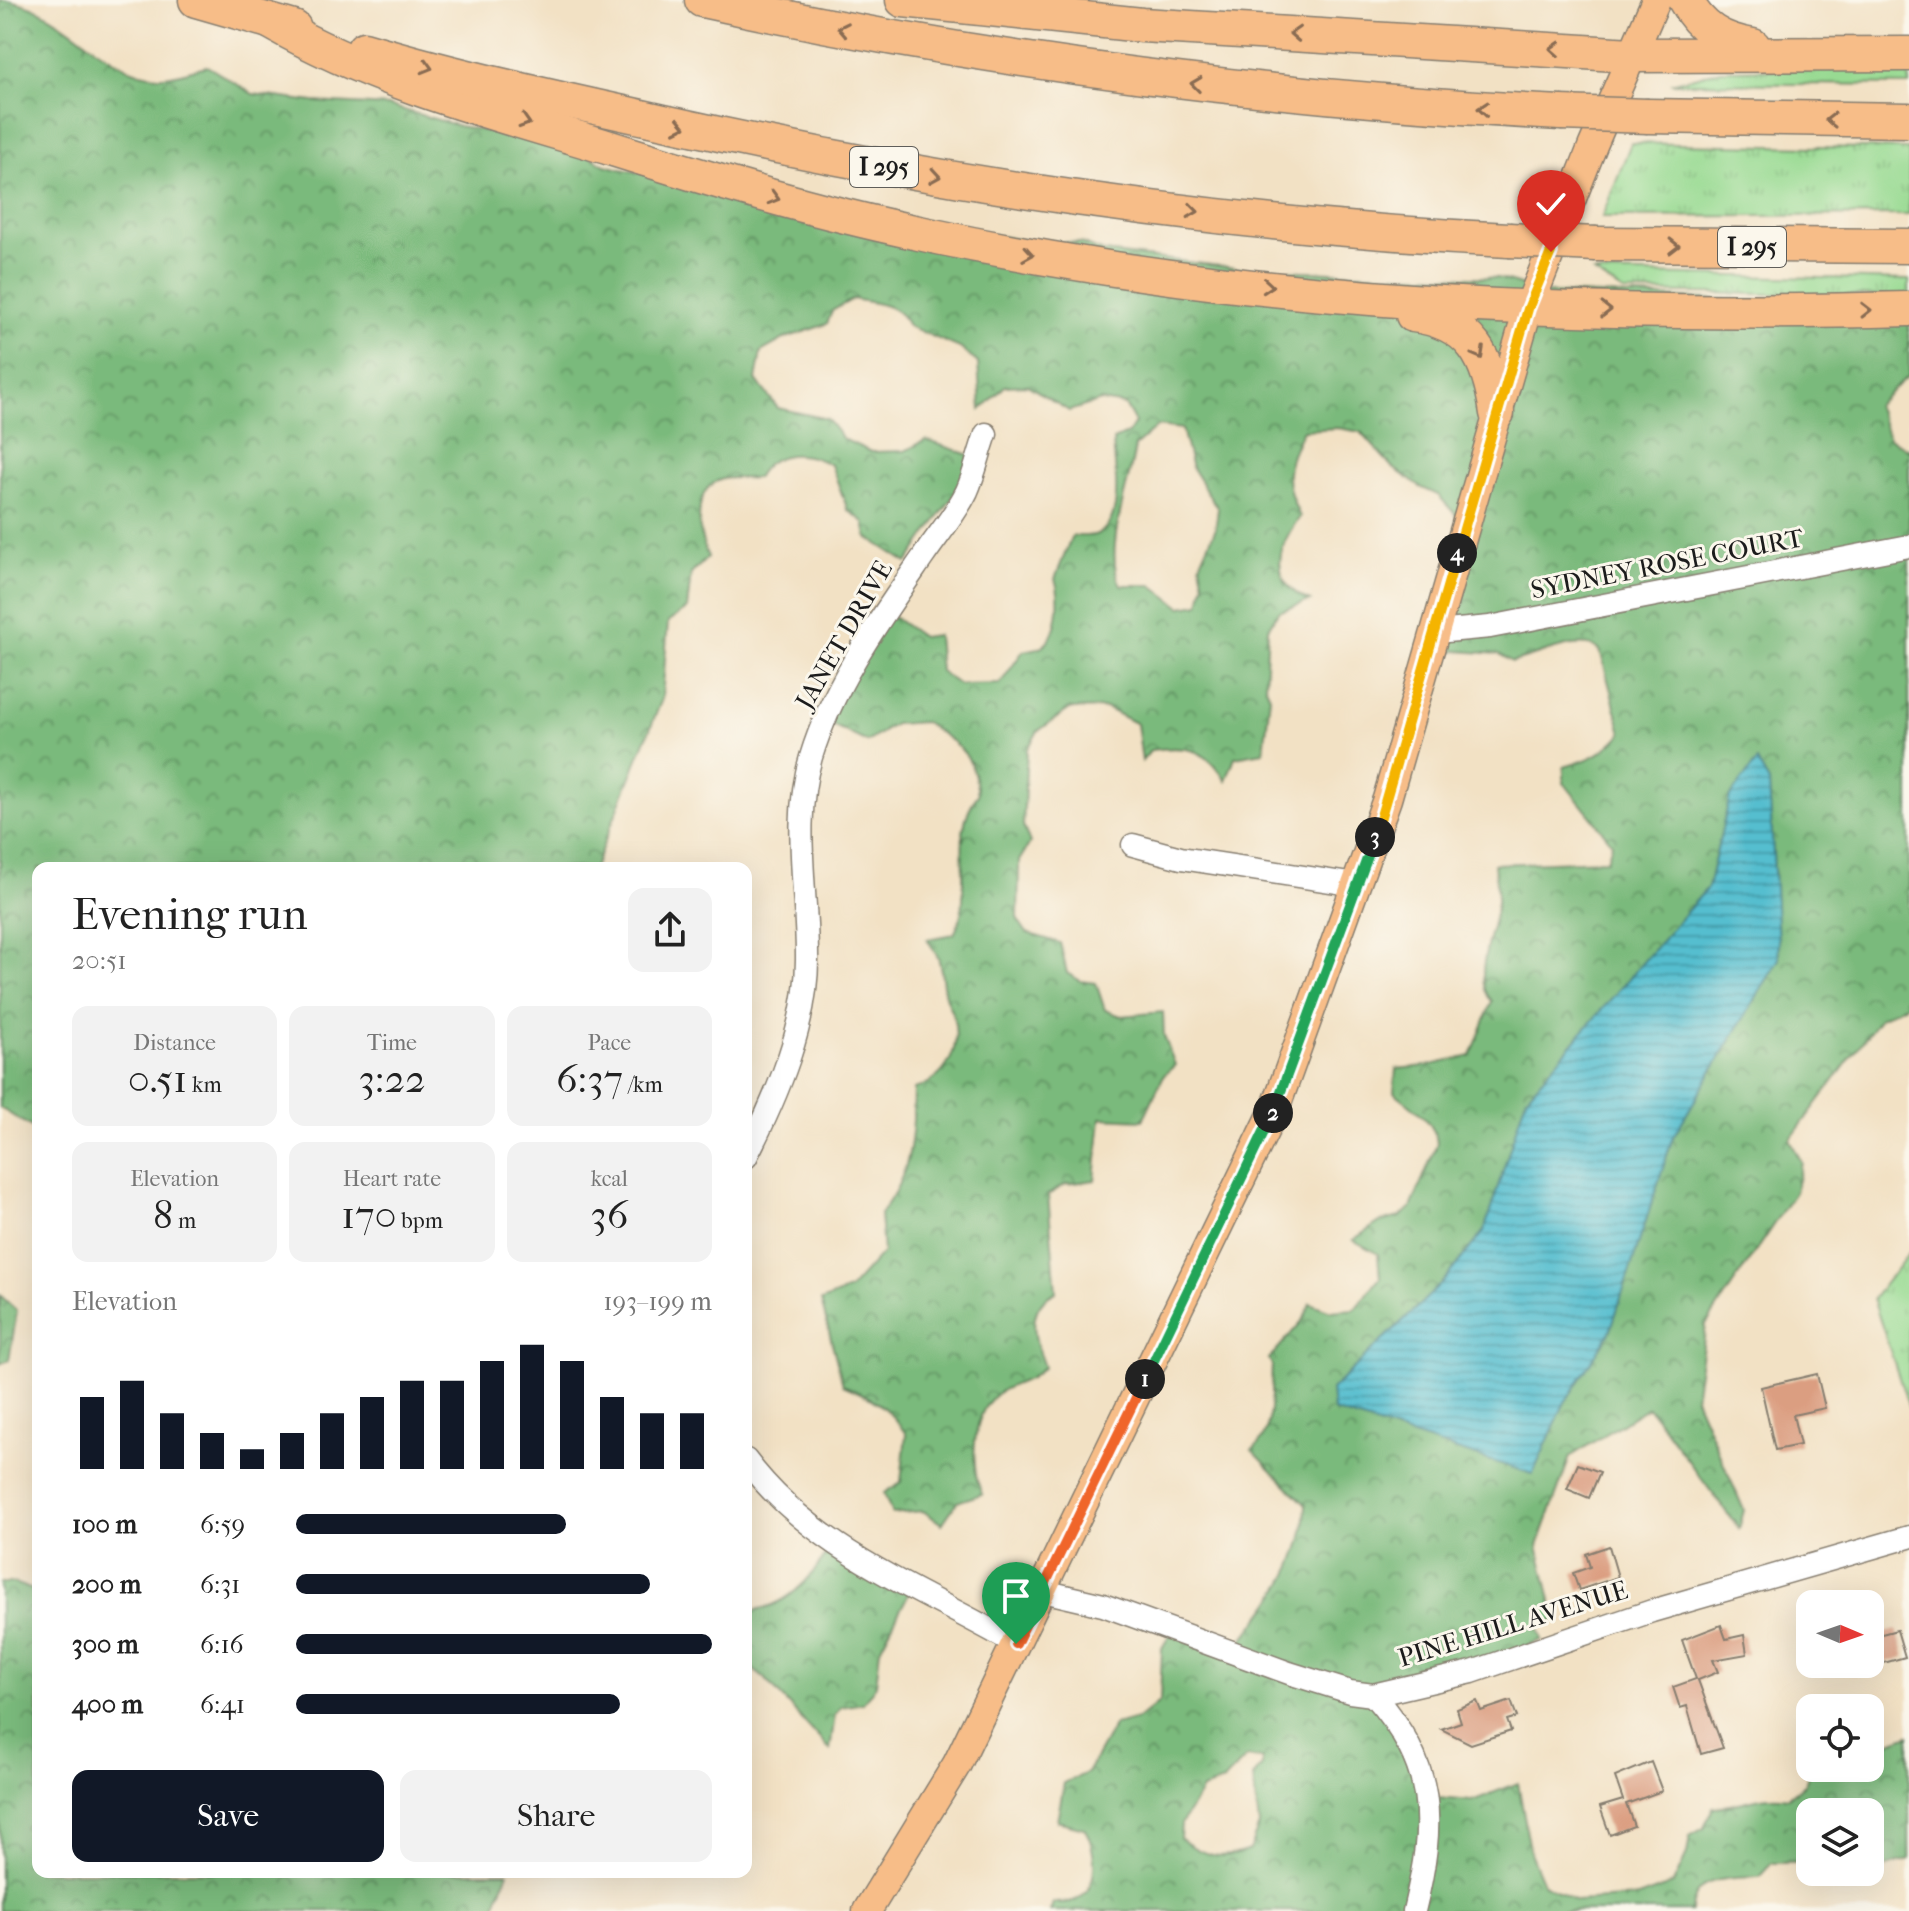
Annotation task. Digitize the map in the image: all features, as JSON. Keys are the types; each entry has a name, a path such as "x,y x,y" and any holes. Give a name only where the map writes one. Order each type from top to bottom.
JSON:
{"highway":[{"name":"I 295","path":"196,0 514,89 763,144 890,168 1203,212 1509,240 1596,244 1909,246"},
{"path":"702,0 920,43 1134,76 1392,102 1561,113 1909,120"},
{"path":"903,0 1142,25 1632,55 1909,53"},
{"path":"1685,0 1708,30 1741,44 1909,53"},
{"path":"271,22 313,46 403,85 781,200 1004,250 1178,277 1528,309 1909,309"},
{"path":"1308,290 1355,308 1430,317 1460,330 1475,346 1486,368 1497,413"}],"main road":[{"path":"867,1911 957,1764 1275,1109 1387,799 1528,309 1656,0"}],"street":[{"name":"JANET DRIVE","path":"752,1143 781,1076 805,995 807,957 802,832 804,785 811,755 845,680 875,627 966,492 986,434"},
{"name":"SYDNEY ROSE COURT","path":"1436,632 1490,627 1909,546"},
{"path":"1133,845 1181,858 1356,885"},
{"path":"752,1468 809,1526 873,1569 1016,1644"},
{"name":"PINE HILL AVENUE","path":"1043,1591 1103,1605 1289,1673 1350,1692 1373,1695 1472,1672 1666,1607 1909,1537"},
{"path":"1373,1695 1414,1750 1425,1790 1428,1836 1414,1911"}],"green space":[{"path":"0,0 22,3 42,12 119,64 139,72 165,76 207,66 253,94 314,102 390,106 459,126 576,148 605,165 621,169 1020,240 1080,243 1104,252 1245,269 1498,278 1546,293 1909,306 1909,375 1876,405 1889,438 1909,450 1909,1003 1880,1018 1790,1140 1802,1163 1795,1192 1706,1325 1695,1398 1744,1510 1739,1529 1648,1407 1570,1457 1538,1546 1556,1620 1537,1625 1542,1640 1382,1698 1425,1797 1472,1801 1518,1783 1531,1855 1543,1884 1576,1901 1638,1897 1673,1884 1687,1854 1690,1836 1704,1828 1713,1807 1759,1798 1788,1798 1806,1782 1884,1782 1884,1745 1909,1735 1909,1860 1884,1868 1884,1798 1796,1798 1796,1863 1772,1863 1759,1877 1726,1879 1706,1885 1693,1899 1691,1911 1050,1911 1053,1903 1071,1902 1082,1896 1088,1889 1094,1869 1092,1846 1084,1828 1057,1821 1064,1783 1087,1773 1114,1725 1138,1719 1160,1701 1162,1648 1172,1631 1230,1647 1241,1642 1276,1595 1294,1563 1306,1505 1252,1450 1265,1434 1268,1423 1272,1365 1269,1359 1304,1319 1310,1303 1331,1311 1355,1309 1380,1278 1378,1254 1353,1240 1380,1222 1400,1217 1411,1208 1437,1144 1427,1121 1394,1092 1396,1069 1471,1056 1492,1001 1486,992 1483,967 1497,902 1494,864 1607,860 1612,843 1564,783 1564,767 1596,755 1622,733 1600,650 1591,646 1569,646 1512,662 1499,654 1444,650 1458,517 1438,495 1420,487 1392,467 1361,432 1338,428 1303,430 1292,453 1288,483 1300,517 1286,541 1280,564 1287,585 1310,601 1278,612 1268,628 1265,685 1270,696 1264,752 1235,757 1226,781 1211,762 1194,751 1175,748 1151,750 1142,761 1137,724 1106,708 1070,709 1038,731 1027,750 1023,826 1030,843 1019,861 1018,920 1027,933 1060,943 1067,973 1081,981 1096,983 1105,1010 1121,1016 1163,1012 1164,1036 1175,1065 1164,1075 1143,1120 1101,1118 1095,1180 1066,1184 1048,1195 1056,1292 1039,1306 1034,1325 1044,1367 991,1399 978,1424 975,1439 975,1469 982,1494 957,1502 942,1524 923,1511 892,1514 884,1493 901,1482 906,1434 879,1404 843,1385 821,1301 849,1290 883,1252 880,1214 905,1170 913,1124 914,1089 936,1078 950,1061 954,1050 953,1015 945,994 939,959 927,939 954,934 960,918 964,827 978,795 976,780 962,750 924,722 895,724 867,742 820,719 885,611 922,637 937,635 940,671 959,685 1000,684 1023,651 1040,647 1048,640 1058,614 1055,579 1072,536 1097,534 1106,528 1112,518 1116,492 1113,440 1128,434 1135,423 1125,405 1101,401 1069,411 1027,385 1005,386 981,410 978,363 960,348 908,326 904,318 892,309 853,299 832,311 827,324 786,338 761,352 756,380 778,408 827,419 843,439 871,452 905,451 926,440 970,455 961,485 907,563 867,537 864,522 848,510 831,465 821,460 800,455 780,457 763,468 756,478 723,479 706,491 701,501 699,524 708,557 691,574 687,609 668,622 662,699 596,862 32,862 32,1127 0,1108","holes":["1158,426 1182,429 1192,468 1218,509 1215,530 1200,564 1204,584 1200,604 1181,607 1152,585 1121,585 1114,555 1135,446","1247,1757 1262,1759 1262,1766 1253,1777 1259,1825 1249,1850 1213,1855 1180,1838 1181,1824 1202,1790 1224,1781"]},
{"path":"1909,68 1909,85 1671,83 1721,70"},
{"path":"1631,143 1909,149 1909,215 1602,217"},
{"path":"1594,273 1909,280 1909,296 1624,292"},
{"path":"1909,1253 1909,1408 1873,1299"},
{"path":"0,1295 17,1311 9,1360 0,1364"},
{"path":"830,1549 909,1593 880,1649 876,1685 863,1703 841,1707 835,1715 830,1750 752,1669 752,1610 785,1599 814,1571"},
{"path":"0,1583 14,1583 32,1590 32,1878 506,1878 493,1911 0,1911"}],"water":[{"path":"1757,761 1769,782 1779,959 1673,1137 1610,1332 1564,1404 1533,1474 1333,1411 1331,1390 1441,1284 1484,1231 1526,1097 1708,887 1730,796"}],"building":[{"path":"1817,1374 1825,1408 1793,1415 1800,1445 1775,1450 1761,1387"},
{"path":"1578,1464 1600,1472 1589,1498 1567,1489"},
{"path":"1609,1546 1618,1577 1579,1590 1573,1573 1590,1567 1586,1554"},
{"path":"1721,1625 1726,1639 1744,1635 1747,1654 1713,1660 1718,1672 1698,1680 1723,1748 1701,1754 1687,1706 1680,1708 1673,1687 1696,1679 1682,1640"},
{"path":"1897,1630 1905,1657 1884,1663 1884,1633"},
{"path":"1477,1701 1481,1711 1511,1701 1517,1717 1507,1720 1511,1731 1471,1744 1441,1729 1461,1722 1457,1709"},
{"path":"1651,1762 1662,1791 1626,1804 1634,1826 1610,1835 1600,1807 1623,1800 1615,1777"}],"route":[{"path":"1016,1644 1275,1109 1294,1062 1332,947 1366,865 1387,799 1510,368 1528,309 1551,252"}]}
